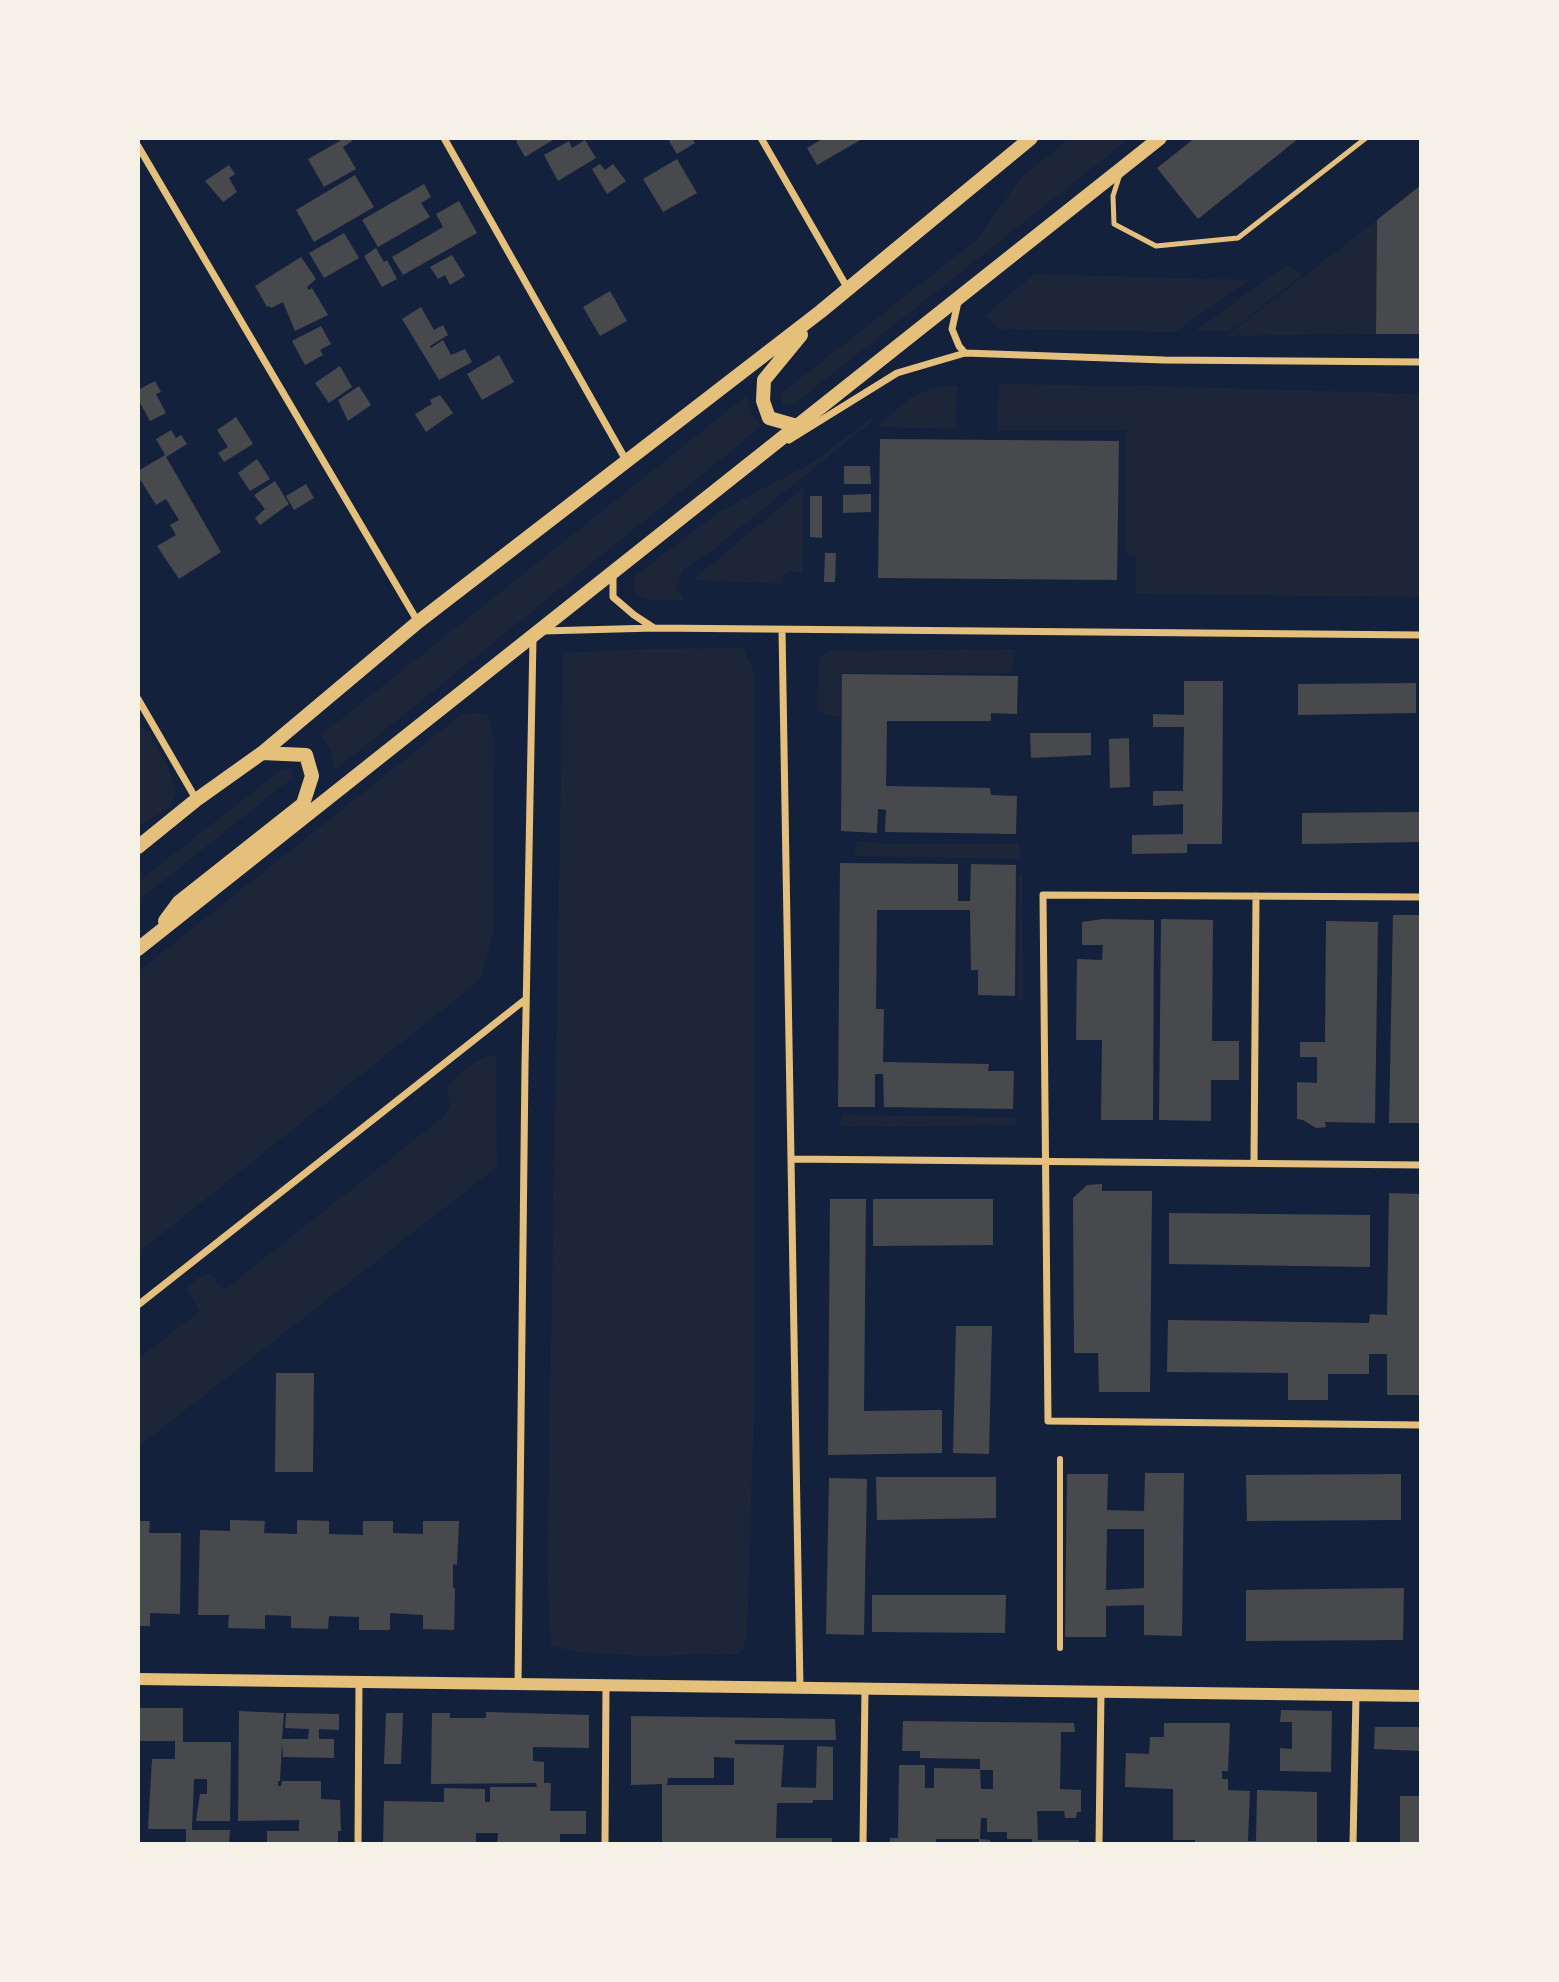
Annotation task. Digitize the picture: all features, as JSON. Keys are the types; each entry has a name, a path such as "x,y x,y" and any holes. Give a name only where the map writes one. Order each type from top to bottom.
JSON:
{"main road":[{"path":"138,847 196,800 262,753 418,622 820,312 1031,138"},
{"path":"138,949 1160,138"},
{"path":"797,426 769,418 762,401 764,380 820,312"},
{"path":"151,939 179,902 303,804 312,776 306,755 262,753"}],"street":[{"path":"444,138 627,462"},
{"path":"761,138 848,289"},
{"path":"138,146 418,622"},
{"path":"962,295 955,307 952,329 965,353"},
{"path":"747,466 897,373 965,353 1164,360 1421,362"},
{"path":"613,572 614,597 654,628"},
{"path":"518,1684 526,999 536,634 654,628 1421,635"},
{"path":"782,630 800,1688"},
{"path":"138,699 196,800"},
{"path":"1421,897 1043,895 1048,1421 1421,1426"},
{"path":"1254,1163 1256,896"},
{"path":"138,1305 526,999"},
{"path":"791,1159 1421,1165"},
{"path":"1060,1459 1060,1648"},
{"path":"138,1679 1421,1696"},
{"path":"358,1844 359,1682"},
{"path":"604,1844 606,1685"},
{"path":"863,1844 865,1689"},
{"path":"1099,1844 1101,1692"},
{"path":"1353,1844 1356,1695"}],"lane":[{"path":"1123,167 1113,196 1114,224 1156,246 1238,238 1366,138"}],"shaded area":[{"path":"1070,138 1130,138 793,405 782,403 782,393 976,240 1021,178"},
{"path":"1377,220 1376,334 1226,336"},
{"path":"1286,265 1304,274 1233,329 1195,331"},
{"path":"1035,274 1249,280 1175,332 998,329 986,314"},
{"path":"999,384 1421,394 1421,597 1136,594 1136,557 1126,554 1126,430 997,430"},
{"path":"957,385 955,429 877,427 910,398 932,388"},
{"path":"746,396 752,416 762,426 335,770 330,748 321,735"},
{"path":"876,418 714,549 682,571 676,587 685,600 648,600 637,594 633,585 636,575 719,512 815,461 870,419"},
{"path":"803,488 803,573 790,571 783,575 783,584 693,580"},
{"path":"743,648 754,671 754,1410 747,1637 740,1654 642,1656 578,1652 551,1646 547,1574 563,653"},
{"path":"1016,649 1011,673 843,673 841,717 825,715 817,710 819,658 828,651"},
{"path":"463,713 487,714 494,738 493,932 481,979 138,1253 138,972"},
{"path":"138,724 149,733 169,768 176,794 169,808 138,826"},
{"path":"291,768 292,778 138,901 138,882 282,769"},
{"path":"857,841 890,844 1019,844 1021,859 854,856"},
{"path":"1022,874 1023,1000 1018,998 1019,875"},
{"path":"487,1056 496,1056 497,1167 138,1447 138,1359 200,1311 187,1289 198,1278 210,1273 224,1290 443,1117 451,1103 446,1087 464,1069"},
{"path":"842,1115 1015,1117 1016,1125 840,1127"}],"building":[{"path":"345,138 351,138 352,141 343,147 356,169 324,187 308,159"},
{"path":"520,138 556,138 525,157 516,141"},
{"path":"673,138 692,138 695,143 677,154 669,141"},
{"path":"824,138 864,138 817,165 807,148"},
{"path":"1195,138 1299,138 1198,219 1157,168"},
{"path":"585,140 596,158 558,181 544,155 569,141 572,148"},
{"path":"677,159 697,193 663,212 643,179"},
{"path":"600,164 605,170 613,164 626,181 607,194 592,169"},
{"path":"229,165 235,174 229,178 237,192 223,202 205,181"},
{"path":"355,175 374,207 314,242 296,210"},
{"path":"424,184 431,197 421,203 430,217 378,247 362,220"},
{"path":"1421,185 1421,334 1376,334 1377,220"},
{"path":"459,201 477,233 403,275 392,257 443,227 436,214"},
{"path":"344,233 359,258 324,278 309,253"},
{"path":"376,248 384,262 387,260 397,279 382,287 364,256"},
{"path":"452,255 465,276 450,285 445,275 438,279 430,267"},
{"path":"301,257 316,279 307,287 309,290 312,288 328,315 295,331 283,302 271,308 267,307 255,286"},
{"path":"610,291 627,321 600,336 583,307"},
{"path":"421,307 434,330 443,325 448,335 430,346 431,348 443,340 451,355 465,349 472,362 439,380 402,319"},
{"path":"321,326 331,344 320,350 323,355 305,365 292,341"},
{"path":"499,355 514,382 482,400 467,374"},
{"path":"340,366 352,387 329,403 315,383"},
{"path":"155,381 161,392 156,394 166,413 150,421 138,399 138,390"},
{"path":"359,386 371,405 348,421 338,400"},
{"path":"440,395 453,413 426,432 415,414 432,404 430,400"},
{"path":"236,417 253,444 224,462 218,453 228,447 217,430"},
{"path":"171,430 176,438 181,435 187,444 166,457 156,439"},
{"path":"880,439 1119,441 1117,580 878,578"},
{"path":"165,455 221,552 179,579 157,546 176,535 170,525 179,520 166,499 156,505 138,476 138,471"},
{"path":"257,459 270,479 250,491 238,473"},
{"path":"844,466 870,466 871,484 844,484"},
{"path":"275,481 289,504 260,525 255,518 265,509 254,495"},
{"path":"306,484 314,498 294,510 286,496"},
{"path":"871,494 871,512 843,513 843,495"},
{"path":"810,496 822,496 822,538 810,537"},
{"path":"825,553 836,553 835,582 824,582"},
{"path":"842,674 1018,676 1017,714 991,713 991,721 887,721 886,786 990,788 991,795 1017,796 1016,834 885,832 886,810 878,809 877,833 841,831"},
{"path":"1184,681 1223,681 1222,844 1187,844 1187,853 1132,854 1132,835 1183,834 1183,804 1153,806 1153,791 1183,791 1184,727 1153,727 1153,714 1184,715"},
{"path":"1416,683 1416,713 1298,715 1298,684"},
{"path":"1030,733 1091,733 1091,755 1031,758"},
{"path":"1129,738 1130,787 1110,788 1109,739"},
{"path":"1420,812 1420,842 1302,844 1302,813"},
{"path":"840,863 958,864 958,901 970,901 971,864 1016,865 1015,996 978,995 978,970 971,970 970,910 877,910 876,1009 884,1009 883,1062 989,1064 988,1071 1014,1071 1013,1109 884,1107 883,1074 875,1074 875,1107 838,1107"},
{"path":"1393,915 1421,915 1421,1123 1389,1123"},
{"path":"1103,919 1154,920 1153,1120 1101,1120 1102,1040 1076,1040 1077,959 1102,960 1103,945 1082,945 1082,922"},
{"path":"1161,919 1213,920 1212,1041 1239,1041 1239,1080 1211,1080 1211,1121 1159,1120"},
{"path":"1326,921 1378,922 1375,1123 1325,1122 1326,1127 1316,1128 1297,1119 1297,1082 1317,1083 1317,1057 1300,1057 1300,1042 1325,1042"},
{"path":"1102,1184 1102,1191 1152,1191 1150,1392 1099,1392 1098,1353 1074,1353 1073,1198 1087,1185"},
{"path":"1389,1193 1421,1194 1421,1395 1387,1395 1387,1354 1369,1354 1369,1374 1328,1374 1328,1400 1288,1400 1288,1373 1167,1372 1168,1320 1369,1323 1370,1314 1387,1315"},
{"path":"830,1199 866,1199 864,1411 942,1410 942,1453 828,1455"},
{"path":"873,1199 993,1199 993,1245 873,1246"},
{"path":"1169,1213 1370,1215 1370,1267 1169,1264"},
{"path":"956,1326 992,1326 989,1454 953,1453"},
{"path":"276,1373 314,1373 313,1472 275,1472"},
{"path":"1145,1473 1184,1473 1182,1636 1144,1635 1144,1605 1106,1606 1106,1637 1065,1637 1067,1474 1108,1474 1107,1510 1144,1511","holes":["1107,1529 1144,1529 1144,1588 1106,1590"]},
{"path":"1401,1474 1401,1520 1247,1521 1246,1475"},
{"path":"876,1477 996,1477 996,1518 877,1520"},
{"path":"829,1478 867,1479 864,1635 826,1634"},
{"path":"230,1520 265,1521 264,1533 297,1534 297,1520 329,1521 329,1534 363,1535 363,1521 393,1521 393,1533 423,1534 423,1521 459,1521 457,1565 453,1564 454,1630 423,1629 423,1615 390,1613 390,1630 359,1630 359,1617 329,1616 328,1629 291,1628 291,1616 265,1615 265,1629 228,1628 229,1615 198,1615 200,1530 230,1531"},
{"path":"138,1521 150,1521 149,1533 181,1533 180,1614 150,1613 150,1626 138,1626"},
{"path":"1404,1588 1403,1640 1246,1641 1246,1590"},
{"path":"872,1595 1006,1595 1005,1633 872,1632"},
{"path":"138,1708 183,1708 183,1742 231,1742 230,1821 196,1821 200,1794 207,1794 207,1779 194,1779 192,1830 230,1830 229,1844 186,1844 186,1829 148,1829 152,1759 175,1759 175,1741 138,1741"},
{"path":"1281,1710 1332,1711 1331,1772 1280,1771 1280,1748 1292,1749 1292,1722 1280,1722"},
{"path":"239,1711 284,1713 282,1739 308,1739 309,1729 285,1728 286,1713 339,1714 339,1730 319,1729 319,1739 334,1739 334,1758 283,1757 282,1743 278,1781 278,1786 281,1786 282,1781 321,1781 321,1799 340,1800 341,1831 338,1831 338,1844 267,1844 267,1831 299,1831 299,1820 238,1821"},
{"path":"486,1712 589,1715 589,1748 533,1747 533,1761 544,1762 544,1783 551,1783 550,1811 586,1811 586,1834 560,1834 560,1844 497,1844 498,1833 476,1833 476,1844 383,1844 384,1801 444,1802 444,1788 485,1789 485,1802 490,1802 490,1787 537,1787 536,1783 431,1784 432,1713 450,1713 450,1718 486,1718"},
{"path":"386,1713 403,1713 401,1764 384,1764"},
{"path":"631,1716 835,1719 836,1740 735,1740 735,1744 784,1745 781,1787 816,1788 817,1746 833,1747 833,1800 777,1803 776,1838 832,1838 832,1844 662,1844 662,1784 631,1785","holes":["714,1757 734,1758 734,1785 667,1785 668,1778 714,1778"]},
{"path":"903,1721 1074,1723 1075,1732 1061,1732 1060,1789 1081,1790 1081,1812 1077,1812 1076,1818 1065,1818 1064,1811 1037,1811 1038,1840 1079,1840 1079,1844 1032,1844 1032,1839 1007,1839 1007,1832 987,1832 987,1818 981,1818 980,1839 990,1840 990,1844 979,1844 979,1839 936,1839 936,1844 890,1844 890,1838 898,1838 899,1765 925,1765 925,1788 934,1788 934,1768 980,1769 980,1759 920,1758 920,1751 902,1751","holes":["980,1770 993,1770 993,1789 981,1789"]},
{"path":"1164,1723 1230,1723 1228,1771 1222,1771 1222,1779 1228,1779 1228,1790 1250,1791 1248,1841 1256,1841 1257,1790 1317,1792 1317,1844 1195,1844 1195,1840 1173,1840 1173,1789 1125,1787 1126,1753 1149,1754 1150,1737 1164,1737"},
{"path":"1375,1727 1421,1727 1421,1751 1374,1749"},
{"path":"1400,1796 1421,1796 1421,1844 1400,1844"}]}
